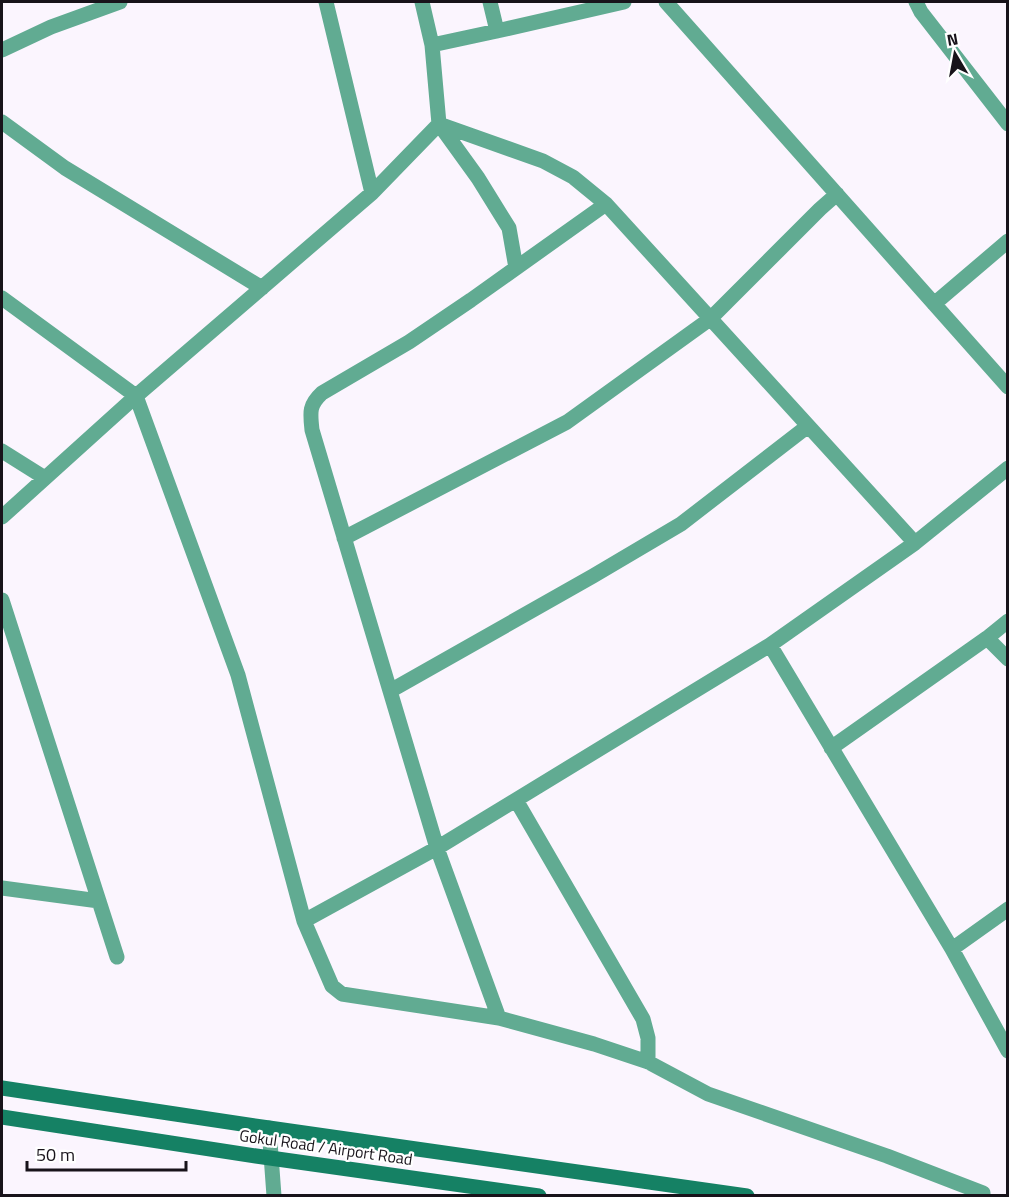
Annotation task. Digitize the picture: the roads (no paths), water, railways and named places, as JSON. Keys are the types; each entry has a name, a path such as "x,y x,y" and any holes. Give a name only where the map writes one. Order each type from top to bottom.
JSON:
{"main road":[{"path":"2,1088 747,1196"},
{"name":"Gokul Road / Airport Road","path":"2,1117 539,1196"}],"street":[{"path":"2,50 51,27 120,2"},
{"path":"326,2 372,193"},
{"path":"422,2 432,45 439,124 478,178 509,228 516,268"},
{"path":"490,2 497,32"},
{"path":"432,45 624,2"},
{"path":"666,2 1008,387"},
{"path":"916,2 921,12 1008,124"},
{"path":"2,122 65,168 262,288"},
{"path":"2,517 136,396 372,193 439,124"},
{"path":"439,124 543,161 573,177 606,204 915,543"},
{"path":"344,538 567,422 710,319 837,194"},
{"path":"499,1018 436,848 312,430 310,414 313,402 322,393 418,336 606,204"},
{"path":"934,304 1008,241"},
{"path":"2,298 136,396 238,675 304,921 332,986 342,994 499,1018 594,1044 648,1062 708,1094 887,1156 983,1193 983,1196"},
{"path":"390,691 681,524 808,426"},
{"path":"2,451 45,478"},
{"path":"304,921 436,848 770,645 915,543 1008,468"},
{"path":"2,600 117,957"},
{"path":"831,748 1008,621"},
{"path":"987,638 1008,659"},
{"path":"770,645 952,949 1008,1051"},
{"path":"516,800 643,1019 648,1038 648,1062"},
{"path":"2,888 99,902"},
{"path":"952,949 1008,909"},
{"path":"269,1128 274,1196"}]}
